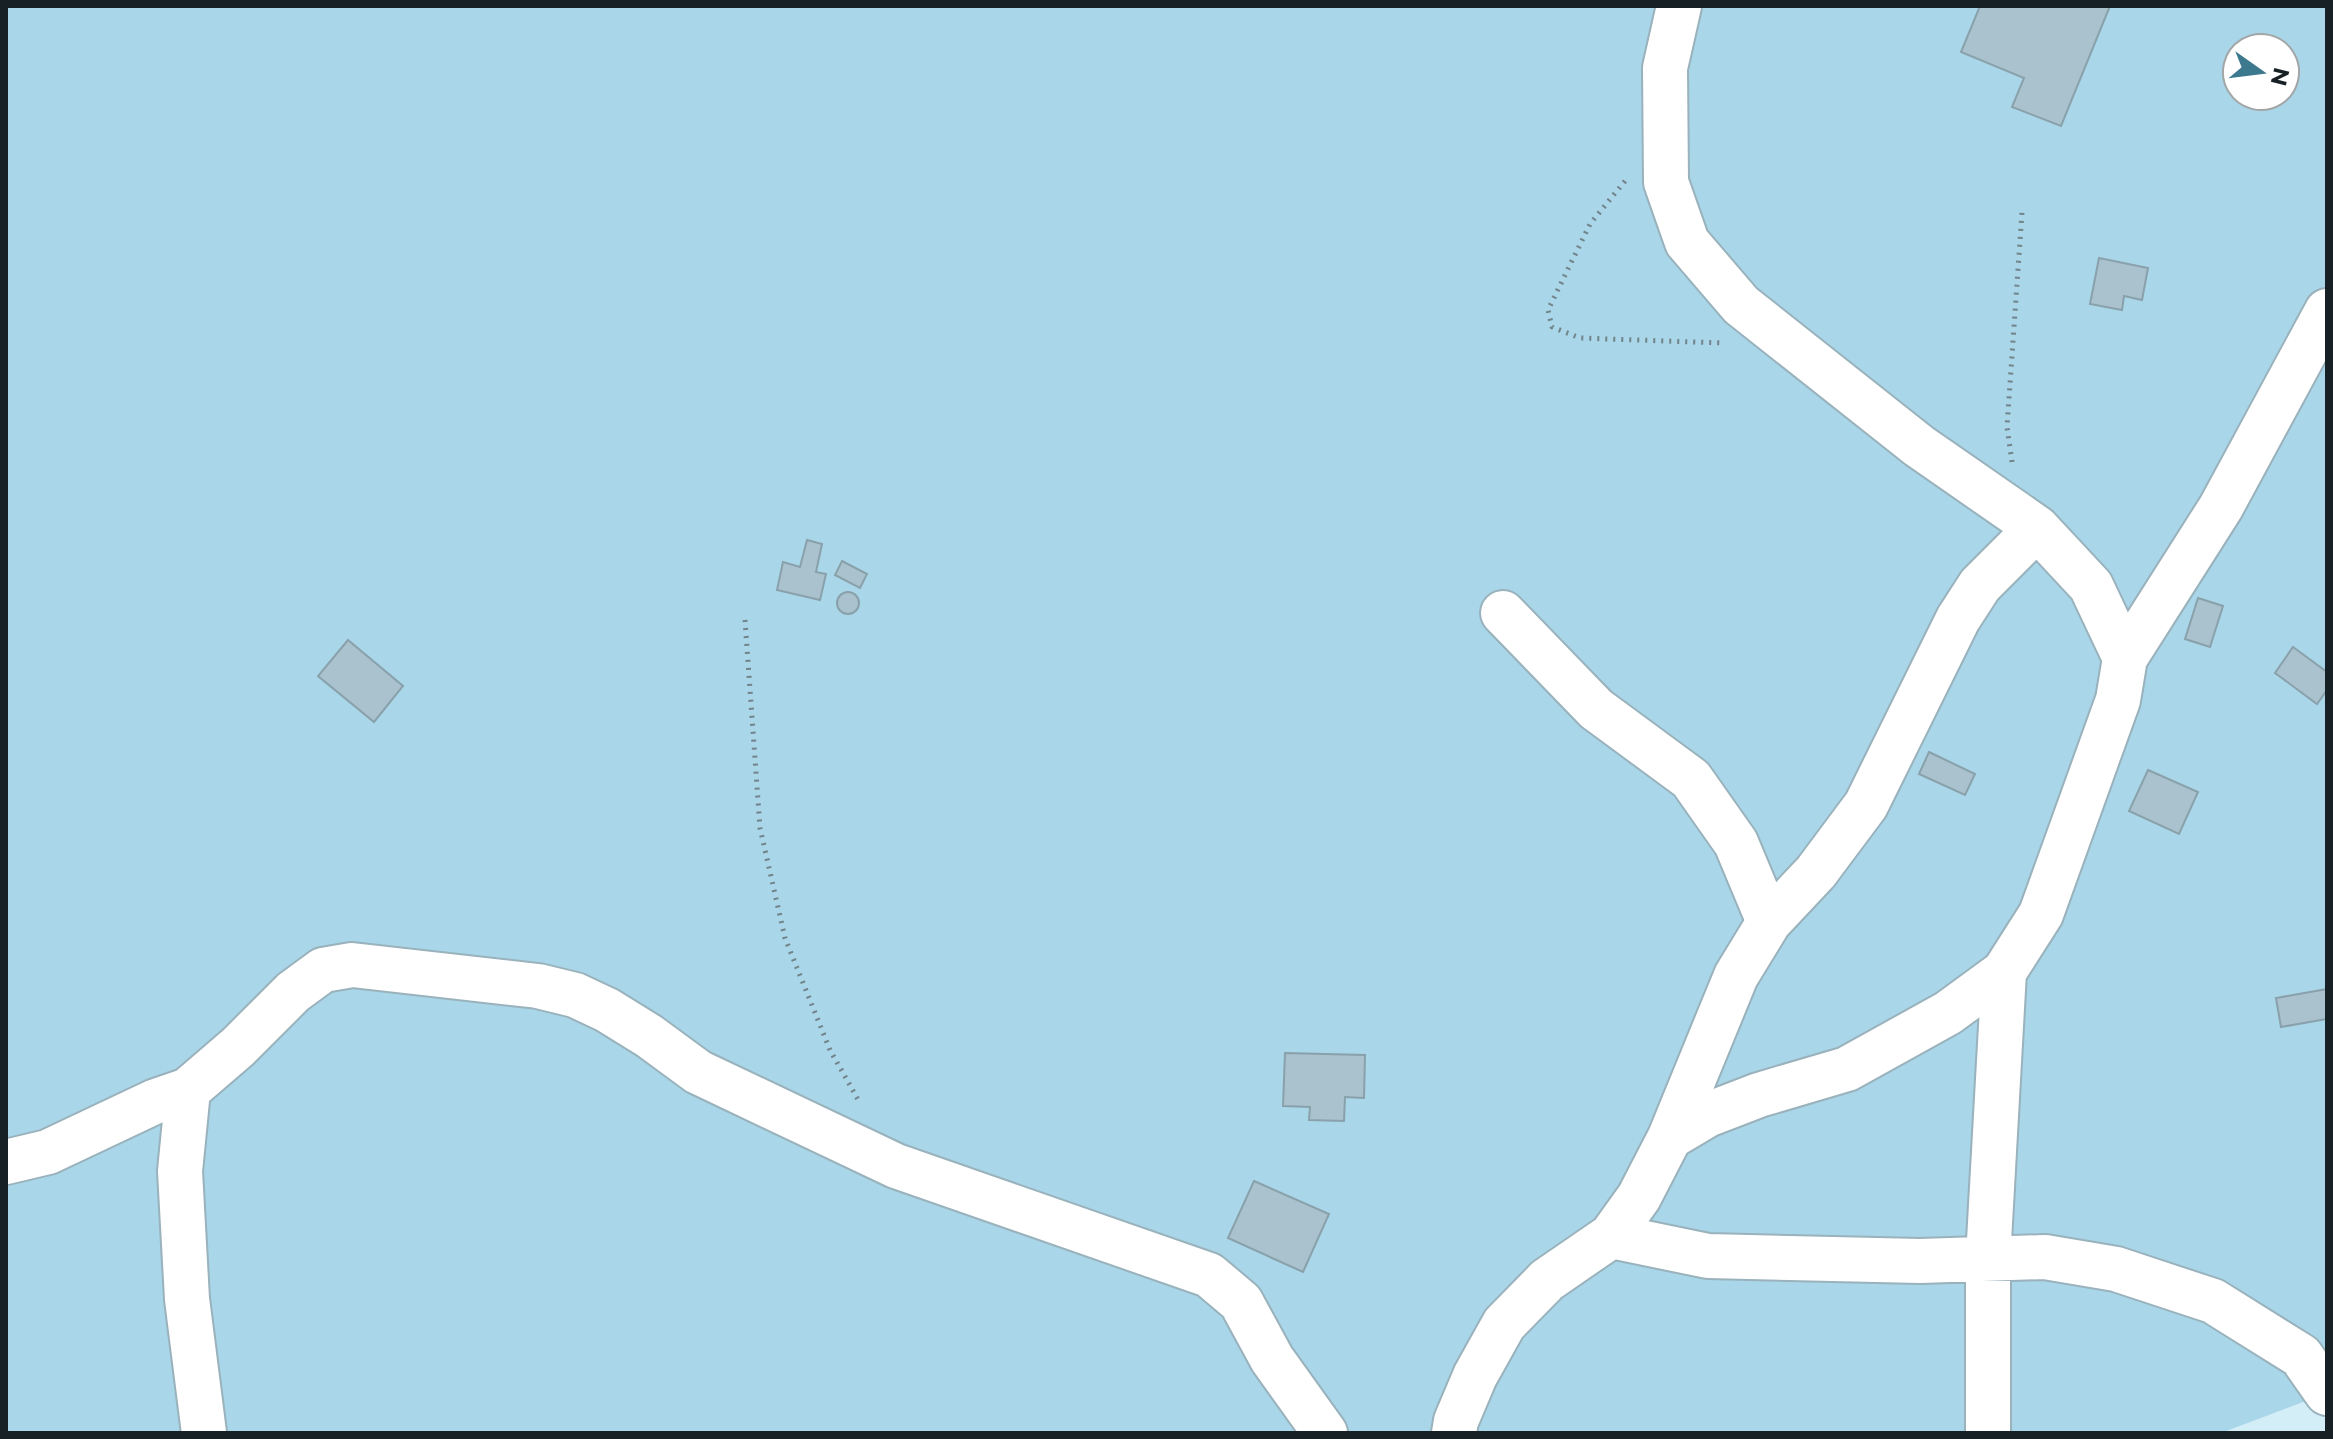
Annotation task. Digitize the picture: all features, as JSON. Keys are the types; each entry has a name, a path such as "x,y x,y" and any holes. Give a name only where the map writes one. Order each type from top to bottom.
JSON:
{"street":[{"path":"1679,6 1665,68 1666,182 1687,242 1741,305 1919,446 2028,521 2091,586 2125,658"},
{"path":"1670,1137 1707,1115 1733,1105 1847,1069 1948,1013 2004,972 2041,914 2118,700 2125,658 2221,507 2327,311"},
{"path":"1454,1433 1475,1376 1504,1324 1547,1280 1611,1236 1639,1197 1670,1137 1736,976 1769,922 1816,872 1866,805 1958,619 2028,521"},
{"path":"1503,613 1596,709 1691,779 1736,843 1769,922"},
{"path":"6,1162 48,1152 156,1101 188,1090 238,1047 293,992 323,970 352,965 381,967 538,986 575,995 607,1010 698,1072 896,1166 1209,1275 1241,1302 1272,1359 1325,1433"},
{"path":"1988,1433 1988,1259 2004,972"},
{"path":"188,1090 180,1171 187,1299 204,1433"},
{"path":"1611,1236 1708,1256 1920,1261 2045,1257 2116,1269 2213,1301 2301,1356 2327,1393"}],"path":[{"path":"1628,177 1590,224 1548,310 1552,327 1580,338 1734,344"},
{"path":"2022,212 2007,427 2028,521"},
{"path":"745,620 760,828 785,938 830,1050 896,1166"}],"shaded area":[{"path":"6,6 2327,6 2327,1393 2221,1433 6,1433"}],"building":[{"path":"1980,6 2110,6 2061,126 2012,107 2024,78 1961,52"},
{"path":"2099,258 2148,268 2142,300 2124,296 2122,310 2090,304"},
{"path":"807,540 822,544 816,572 826,574 820,600 777,590 783,562 800,567"},
{"path":"842,561 867,574 860,588 835,575"},
{"path":"848,592 856,595 859,603 856,611 848,614 840,611 837,603 840,595"},
{"path":"2198,598 2223,606 2210,647 2185,639"},
{"path":"348,640 403,686 374,722 318,676"},
{"path":"2293,647 2327,672 2327,690 2317,704 2275,673"},
{"path":"1929,752 1975,774 1965,795 1919,774"},
{"path":"2148,770 2198,792 2179,834 2129,811"},
{"path":"2327,989 2327,1019 2281,1027 2276,998"},
{"path":"1285,1053 1365,1055 1364,1098 1345,1097 1344,1121 1309,1120 1310,1107 1283,1106"},
{"path":"1254,1181 1329,1214 1303,1272 1228,1238"}]}
